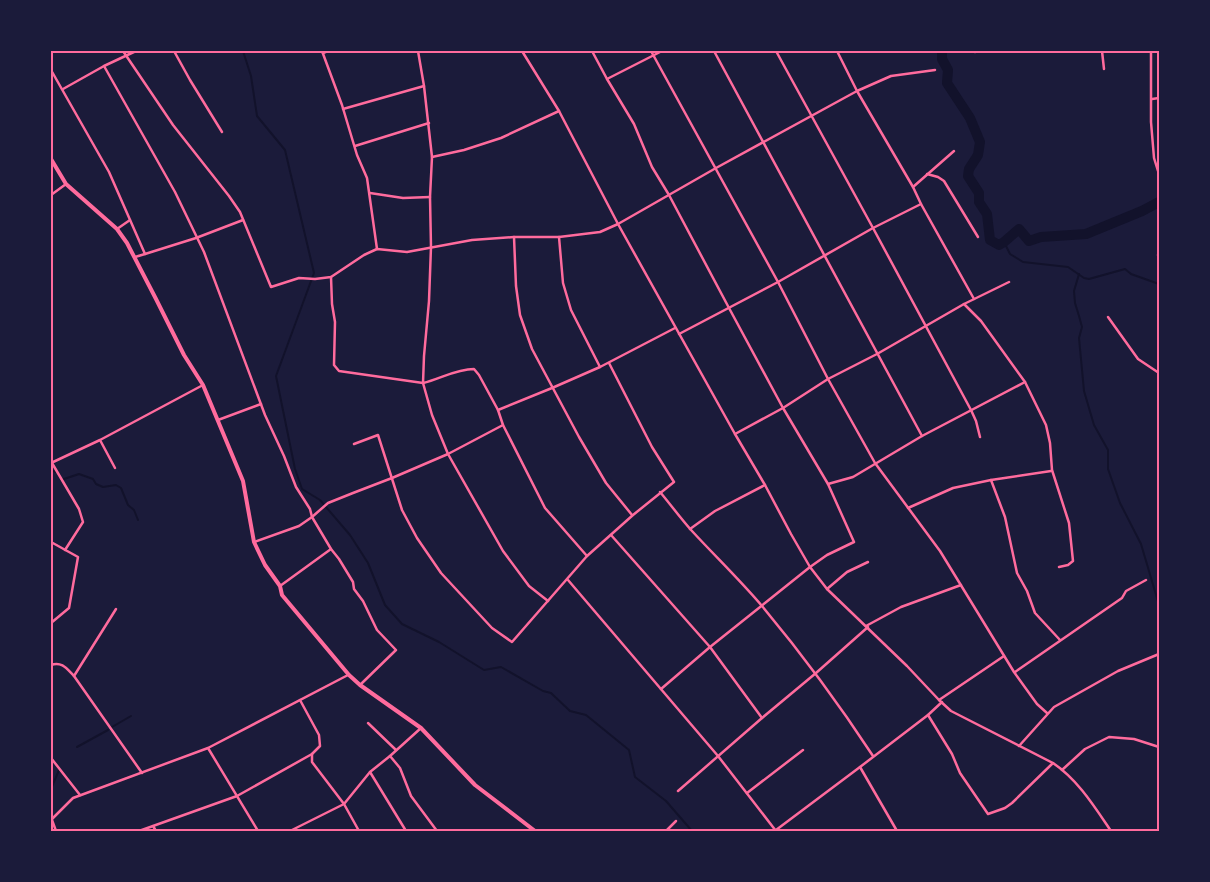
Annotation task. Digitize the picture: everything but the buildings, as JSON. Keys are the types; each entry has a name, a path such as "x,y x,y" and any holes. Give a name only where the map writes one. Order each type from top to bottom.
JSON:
{"main road":[{"path":"51,159 66,184 117,229 127,243 184,356 203,385 243,481 254,542 265,565 280,586 282,595 360,685 421,728 474,785 535,831"}],"street":[{"path":"123,51 173,125 229,196 243,220 271,287 300,278 331,278 364,255 377,249 407,252 472,240 514,237 559,237 600,232 618,224 716,168 857,92 891,76 935,70"},
{"path":"63,89 136,51"},
{"path":"174,51 222,132"},
{"path":"328,51 323,52 357,155 367,178 377,249"},
{"path":"418,51 432,157 429,301 423,383 432,415 448,454 503,551 530,586 548,601"},
{"path":"522,51 559,111 675,328 810,566 828,588 951,711 1062,770 1074,781 1111,831"},
{"path":"592,51 634,124 652,167 669,195 728,308 783,408 828,484 854,542 810,566 661,689"},
{"path":"651,51 875,463 940,551 1014,672 1037,704 1047,714"},
{"path":"607,79 662,51"},
{"path":"714,51 922,436"},
{"path":"776,51 971,410 980,437"},
{"path":"837,51 857,92 913,187 974,300"},
{"path":"1102,51 1104,69"},
{"path":"1151,51 1151,122 1154,158 1158,171"},
{"path":"104,66 175,192 204,252 260,404 296,487 331,549 353,582 354,589 363,601 377,630 396,650 360,685"},
{"path":"51,70 109,172 145,254"},
{"path":"343,109 424,86"},
{"path":"1152,98 1159,98"},
{"path":"432,157 464,150 501,138 559,111"},
{"path":"355,146 429,123"},
{"path":"913,187 954,151"},
{"path":"927,174 944,181 978,237"},
{"path":"51,195 66,184"},
{"path":"370,193 403,198 430,197"},
{"path":"679,334 778,282 873,228 921,204"},
{"path":"117,229 130,220"},
{"path":"135,258 243,220"},
{"path":"514,237 516,286 520,315 532,349 606,483 632,515"},
{"path":"559,237 563,283 571,310 600,367"},
{"path":"331,278 335,322 334,365 339,371 423,383 464,369 474,369 498,410 503,425 545,508 587,556"},
{"path":"735,434 783,408 828,379 877,354 964,304 1009,282"},
{"path":"964,304 981,321 1025,382 1046,425 1050,442 1052,470 1069,523 1073,560 1068,565 1059,567"},
{"path":"1108,317 1138,359 1159,373"},
{"path":"498,410 609,363 675,328"},
{"path":"354,444 378,435 402,510 417,538 441,573 492,628 512,642 587,556 632,515 674,482 652,447 609,363"},
{"path":"828,484 853,476 922,436 1025,382"},
{"path":"65,550 83,522 79,509 52,463 100,440 203,385"},
{"path":"218,420 260,404"},
{"path":"254,542 299,526 328,503 448,454 503,425"},
{"path":"100,440 115,468"},
{"path":"908,508 953,488 1052,470"},
{"path":"991,480 1005,517 1017,573 1027,591 1035,613 1060,640"},
{"path":"690,529 715,511 765,485"},
{"path":"660,492 690,529 762,605 848,717 873,756"},
{"path":"612,535 710,647 762,718"},
{"path":"51,542 78,557 70,608 51,623"},
{"path":"280,586 331,549"},
{"path":"828,588 847,572 868,562"},
{"path":"567,580 718,756 776,830 928,714 940,701 1004,656"},
{"path":"1014,672 1122,598 1126,591 1146,580"},
{"path":"678,791 816,674 867,626 901,607 961,585"},
{"path":"74,676 116,609"},
{"path":"1019,746 1054,707 1118,671 1159,654"},
{"path":"51,665 56,663 62,664 74,676 142,773"},
{"path":"56,831 52,820 73,798 208,748 350,675"},
{"path":"139,831 237,796 312,754 320,746 319,734 300,700"},
{"path":"928,714 952,754 960,772 988,814 1005,808 1012,803 1052,763"},
{"path":"368,723 396,750"},
{"path":"290,831 344,804 370,772 421,728"},
{"path":"1062,770 1085,749 1109,737 1134,740 1159,747"},
{"path":"208,748 258,831"},
{"path":"747,793 803,750"},
{"path":"312,754 312,762 344,804 359,831"},
{"path":"390,756 400,768 411,796 437,831"},
{"path":"51,758 80,795"},
{"path":"860,767 897,831"},
{"path":"370,772 406,831"},
{"path":"666,831 676,820"},
{"path":"153,826 156,831"}],"waterway":[{"path":"243,51 251,76 257,116 285,150 314,273 276,376 295,469 302,489 320,500 350,535 368,563 385,605 402,624 439,642 484,670 501,667 543,691 551,693 570,711 586,715 629,750 635,777 666,801 692,831"},
{"path":"942,51 942,59 948,70 947,83 970,118 980,142 978,155 969,169 968,176 979,193 979,202 987,214 990,240 999,245 1019,229 1029,241 1041,237 1086,234 1159,202"},
{"path":"1004,242 1010,254 1023,262 1068,267 1084,278 1089,279 1125,269 1131,274 1159,284"},
{"path":"1079,274 1074,291 1075,303 1082,327 1079,338 1084,391 1094,425 1108,450 1108,469 1120,503 1141,544 1159,605"},
{"path":"51,470 56,472"},
{"path":"61,480 79,474 93,479 96,484 103,487 116,485 121,488 128,505 134,510 138,520"},
{"path":"112,727 131,716"},
{"path":"77,747 108,730"},
{"path":"51,789 59,770"}]}
